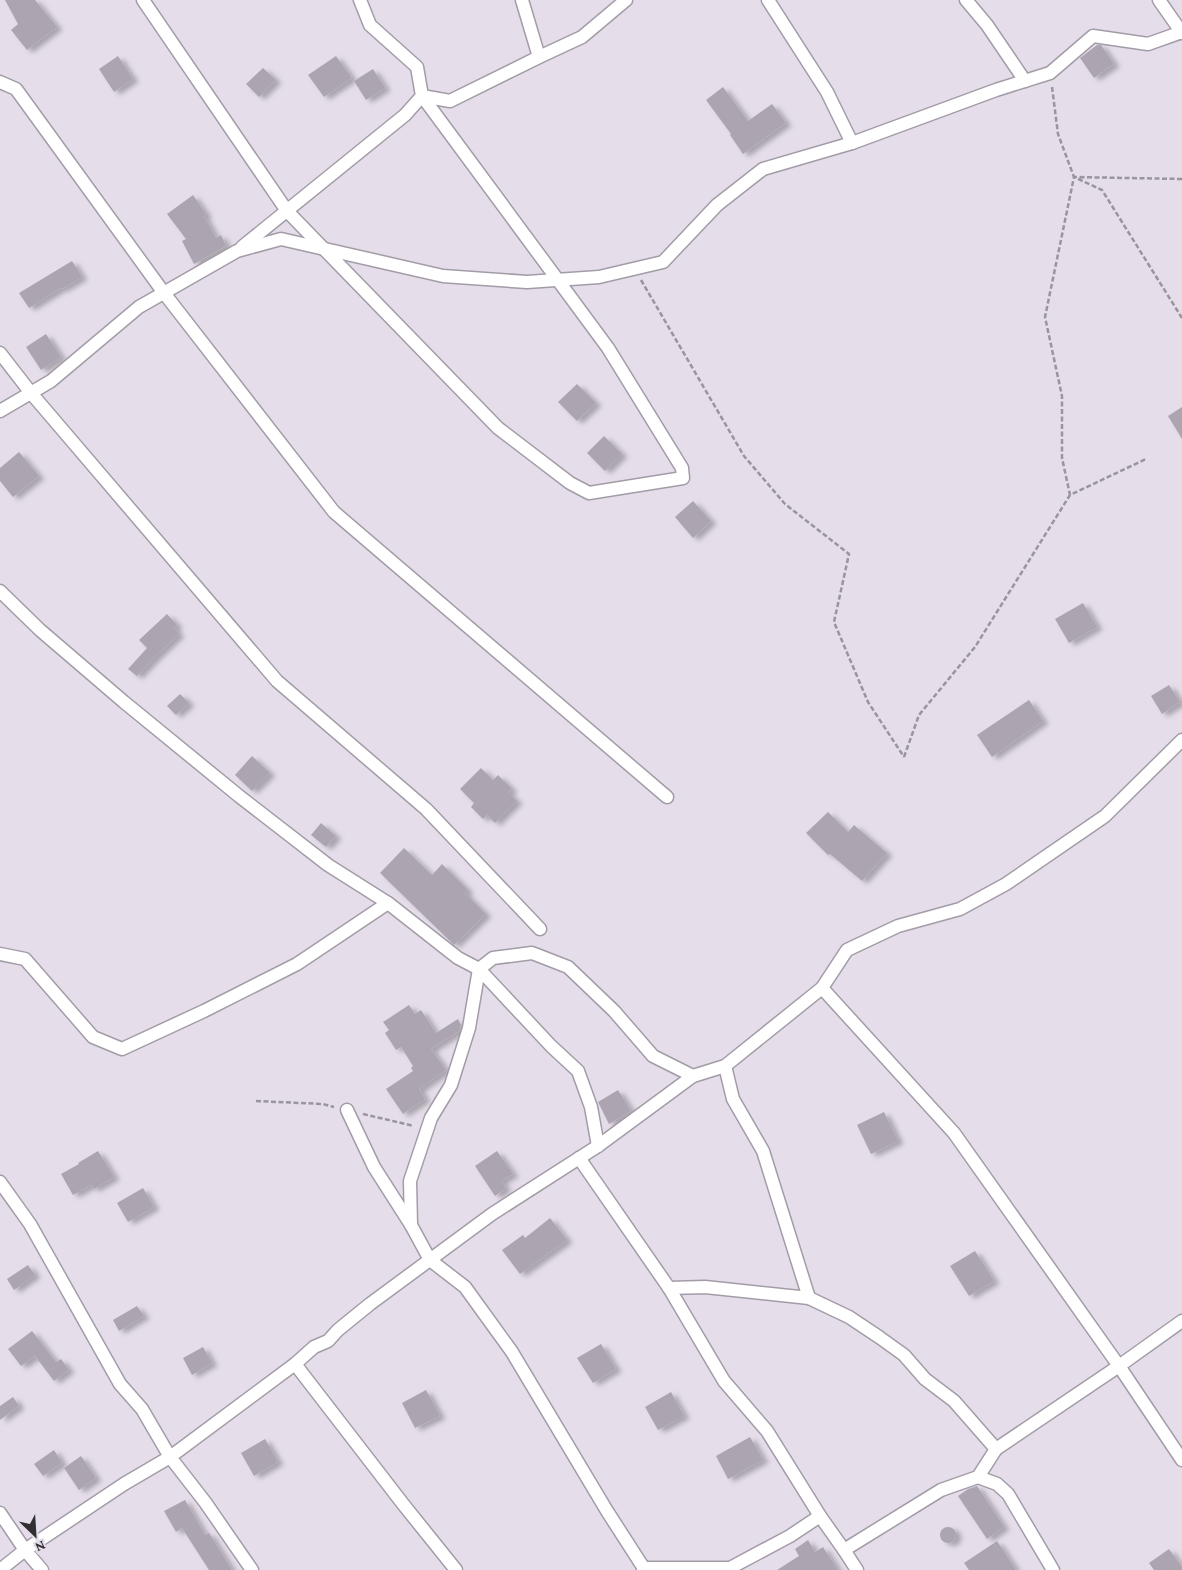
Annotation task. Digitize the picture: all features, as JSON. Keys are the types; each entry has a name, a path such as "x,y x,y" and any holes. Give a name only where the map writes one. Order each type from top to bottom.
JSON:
{"street":[{"path":"143,0 287,211 498,428 570,483 589,493 683,478 682,468 612,356 559,280 422,96 417,67 370,25 360,0"},
{"path":"522,0 539,56"},
{"path":"422,96 450,101 539,56 582,37 626,0"},
{"path":"768,0 827,92 852,143"},
{"path":"966,0 987,25 1025,81"},
{"path":"237,251 281,239 443,276 527,282 599,277 663,262 717,205 763,169 852,143 996,90 1050,73 1093,36 1148,44 1182,32 1159,0"},
{"path":"0,82 16,89 164,293 334,512 667,797"},
{"path":"0,411 51,381 139,307 237,251 405,116 422,96"},
{"path":"0,353 31,393 277,681 426,809 540,930"},
{"path":"0,591 40,630 239,796 328,865 388,903 458,958 479,969 551,1046 578,1070 591,1107 598,1146"},
{"path":"0,1570 25,1550 124,1484 170,1457 296,1364 314,1347 328,1341 338,1330 492,1214 598,1146 694,1076 725,1066 822,988 847,950 898,926 960,909 1006,884 1105,816 1182,740"},
{"path":"0,954 25,959 92,1037 122,1049 204,1011 297,964 388,903"},
{"path":"411,1225 410,1181 432,1118 451,1085 469,1028 479,969 493,958 532,953 568,967 614,1012 653,1056 694,1076"},
{"path":"822,988 954,1133 1119,1366 1182,1460"},
{"path":"725,1066 733,1099 763,1151 809,1298"},
{"path":"347,1110 374,1167 411,1225 430,1260 465,1287 512,1352 644,1569 730,1568 790,1536 820,1516"},
{"path":"579,1158 670,1288 724,1381 767,1431 820,1516 857,1570"},
{"path":"0,1182 30,1224 120,1384 142,1409 170,1457 206,1502 252,1570"},
{"path":"670,1288 705,1287 809,1298 849,1317 904,1355 924,1379 954,1401 996,1449"},
{"path":"978,1478 996,1449 1182,1321"},
{"path":"296,1364 456,1570"},
{"path":"844,1550 941,1490 978,1478 997,1484 1008,1494 1053,1570"},
{"path":"0,1513 25,1550 42,1570"}],"path":[{"path":"1050,73 1058,134 1074,177 1046,317 1062,396 1062,458 1070,495"},
{"path":"1074,177 1182,179"},
{"path":"1074,177 1102,190 1182,318"},
{"path":"635,269 744,456 785,504 849,554 834,622 868,702 904,757 919,715 975,647 1070,495 1146,459"}],"building":[{"path":"5,0 35,0 57,27 27,50 11,30 18,24"},
{"path":"1097,45 1101,45 1114,64 1094,78 1080,58"},
{"path":"118,56 133,79 114,92 99,69"},
{"path":"336,56 352,78 324,97 308,75"},
{"path":"263,68 276,80 259,97 246,84"},
{"path":"373,69 385,88 366,100 354,81"},
{"path":"723,87 748,121 772,104 786,123 743,154 706,100"},
{"path":"193,195 206,214 204,216 216,238 221,235 226,246 194,264 182,241 186,239 167,214"},
{"path":"72,261 82,277 29,308 19,293"},
{"path":"46,334 61,357 41,370 26,347"},
{"path":"577,384 596,403 577,421 558,402"},
{"path":"1182,407 1182,439 1168,416"},
{"path":"604,436 622,454 605,471 587,453"},
{"path":"19,452 39,476 13,497 0,481 0,468"},
{"path":"693,501 711,521 693,538 675,517"},
{"path":"1083,603 1097,627 1069,643 1055,619"},
{"path":"167,614 177,625 174,628 179,634 137,676 128,669 147,648 139,640"},
{"path":"1169,685 1180,702 1162,714 1151,696"},
{"path":"180,694 189,703 176,715 167,706"},
{"path":"1029,700 1043,721 992,757 977,735"},
{"path":"252,756 270,773 252,791 235,775"},
{"path":"481,768 493,780 498,775 512,789 508,792 517,801 495,823 487,815 483,819 471,807 474,803 460,789"},
{"path":"828,812 848,832 854,825 887,853 862,881 830,854 828,855 806,833"},
{"path":"321,823 336,836 326,847 311,835"},
{"path":"404,848 432,875 442,864 468,890 465,893 486,914 454,945 380,873"},
{"path":"409,1005 415,1014 421,1010 436,1033 458,1019 461,1025 459,1031 431,1049 446,1070 419,1089 425,1099 403,1114 386,1089 413,1071 411,1068 413,1066 401,1047 396,1050 385,1033 389,1030 383,1022"},
{"path":"618,1090 631,1111 609,1124 598,1102"},
{"path":"884,1112 898,1141 871,1154 857,1125"},
{"path":"98,1151 114,1177 94,1189 91,1185 73,1195 61,1174"},
{"path":"497,1151 513,1174 501,1181 506,1188 495,1196 475,1166"},
{"path":"143,1188 154,1207 128,1222 117,1203"},
{"path":"550,1218 567,1240 520,1274 502,1250 523,1235 525,1238"},
{"path":"975,1251 994,1281 969,1296 950,1266"},
{"path":"28,1265 35,1275 14,1290 7,1279"},
{"path":"137,1306 144,1316 119,1331 113,1320"},
{"path":"32,1331 56,1362 61,1359 69,1370 54,1381 35,1356 21,1366 8,1349"},
{"path":"601,1344 616,1369 593,1383 577,1358"},
{"path":"203,1347 212,1363 192,1375 183,1358"},
{"path":"426,1390 440,1416 415,1428 402,1403"},
{"path":"671,1392 684,1416 658,1430 645,1407"},
{"path":"13,1397 19,1406 0,1420 0,1406"},
{"path":"750,1437 763,1460 728,1479 716,1456"},
{"path":"265,1439 278,1462 254,1476 241,1453"},
{"path":"54,1450 62,1463 43,1476 34,1464"},
{"path":"81,1456 96,1478 79,1490 64,1468"},
{"path":"977,1486 1004,1527 987,1539 958,1496 968,1489"},
{"path":"185,1500 205,1535 209,1533 232,1570 209,1570 182,1528 176,1532 164,1511"},
{"path":"948,1527 956,1535 948,1543 940,1535"},
{"path":"808,1540 815,1552 823,1547 838,1570 777,1570 799,1556 795,1549"},
{"path":"997,1541 1016,1570 969,1570 964,1563"},
{"path":"1169,1549 1182,1567 1182,1570 1154,1570 1149,1563"}]}
